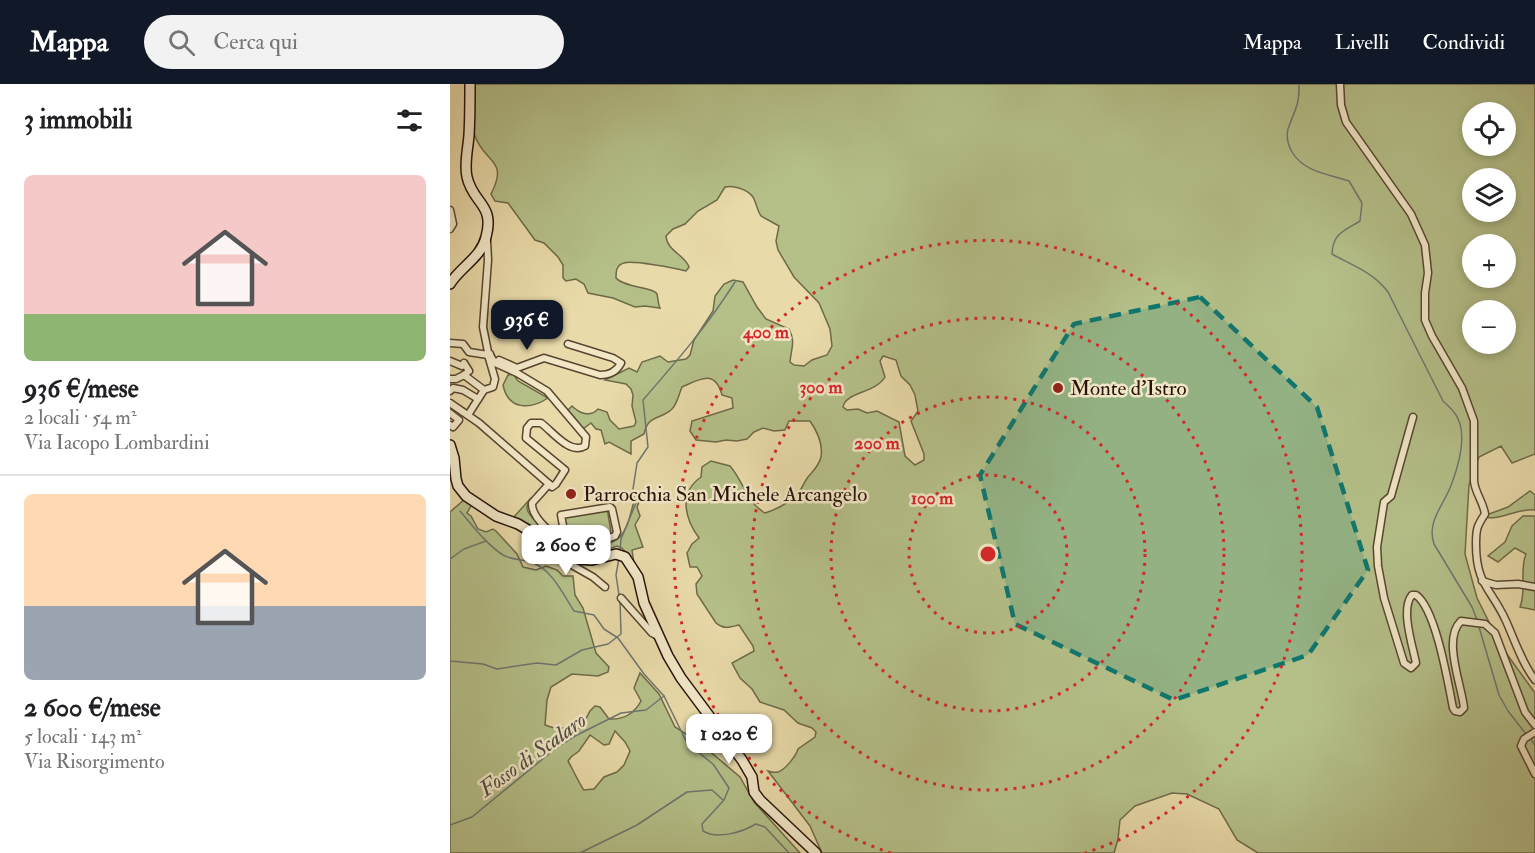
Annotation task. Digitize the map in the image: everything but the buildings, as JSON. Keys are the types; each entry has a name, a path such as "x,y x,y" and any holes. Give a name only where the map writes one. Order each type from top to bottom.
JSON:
{"main road":[{"path":"450,284 458,273 472,262 486,237 488,213 474,194 466,172 471,113 470,84"},
{"path":"450,445 456,479 462,492 496,516 518,524 570,556 583,560 619,554 628,561 638,577 641,596 668,656 681,678 742,760 752,777 754,792 816,853"}],"street":[{"path":"1340,84 1341,105 1346,122 1411,214 1425,245 1428,273 1425,320 1462,388 1474,421 1474,486 1483,501 1485,514 1477,526 1478,570 1482,581 1505,618 1535,680"},
{"path":"450,210 453,224 450,229"},
{"path":"450,403 468,415 552,487 565,470 526,438 526,428 531,423 541,423 573,448 580,449 585,446 586,437 547,391 495,363 486,346 483,327 488,260 486,237"},
{"path":"450,343 463,344 469,352 491,356 517,368 539,358 548,358 600,375 607,375 621,363 613,358 568,344"},
{"path":"468,415 484,390 493,387 495,379 491,356"},
{"path":"450,378 456,379 469,371 464,363 462,366 451,359"},
{"path":"464,375 484,390"},
{"path":"450,391 453,388 461,389 478,399"},
{"path":"450,413 459,420 453,427 450,425"},
{"path":"1413,417 1391,496 1384,502 1377,547 1384,598 1404,663 1411,668 1416,663 1408,625 1409,599 1416,595 1421,599 1430,615 1448,679 1453,708 1460,712 1464,708 1454,647 1456,632 1461,621 1485,624 1496,633 1524,712 1535,729 1524,739 1521,746 1535,774"},
{"path":"549,484 532,503 532,510 546,528 566,542 582,545 615,536 611,507 561,515 566,542"},
{"path":"556,548 553,550 538,544 540,548 559,556 605,587"},
{"path":"1482,581 1496,585 1518,584 1535,587"},
{"path":"621,598 652,633 660,637"}],"highlighted area":[{"path":"1200,297 1317,407 1368,570 1308,655 1174,700 1015,624 980,475 1074,324"}],"green space":[{"path":"474,84 1535,84 1535,454 1512,463 1501,446 1479,457 1469,485 1465,554 1477,598 1501,646 1535,693 1535,853 1258,853 1237,840 1219,809 1187,794 1172,793 1135,806 1120,820 1114,853 822,853 810,826 768,771 777,772 784,769 798,749 815,737 816,732 798,723 784,710 760,702 752,689 740,678 732,663 754,651 753,646 739,625 724,627 716,623 697,594 696,584 702,576 697,567 690,567 687,553 699,538 690,523 686,506 689,491 701,477 702,467 711,461 730,466 749,498 765,513 783,505 795,496 819,463 821,448 813,425 810,421 789,421 785,430 774,431 763,428 754,432 747,439 716,442 696,440 690,431 692,421 733,408 732,398 722,395 715,382 706,378 682,387 672,409 652,420 644,434 631,441 631,454 609,442 605,444 601,430 596,429 591,423 583,429 568,410 572,406 588,414 598,409 607,412 610,420 619,429 634,426 636,422 631,389 626,384 605,380 629,368 637,372 642,362 660,356 668,362 686,359 690,355 694,340 713,311 715,296 724,284 733,280 743,282 766,319 789,329 793,342 790,362 794,365 804,366 812,360 827,355 832,346 830,329 819,303 794,277 778,250 776,241 779,226 761,216 750,194 740,188 732,187 725,187 717,200 698,211 685,224 673,229 666,236 669,245 687,263 689,267 686,271 629,262 618,267 616,278 626,284 655,292 660,308 635,307 613,298 588,293 584,284 576,279 566,281 563,278 563,265 558,257 544,243 535,240 508,203 495,201 491,194 498,174 494,162 479,145 474,132","holes":["883,356 896,360 901,376 910,385 915,395 918,411 911,421 924,454 924,460 915,465 905,456 899,422 877,411 867,413 858,409 847,410 843,407 849,398 881,382 885,377 880,361"]},
{"path":"513,374 518,381 548,398 534,405 515,403 506,393 503,385 508,375"},
{"path":"1530,491 1535,495 1535,510 1489,518 1481,517 1508,507"},
{"path":"531,498 527,507 532,518 563,543 580,550 605,545 620,537 628,523 635,498 640,500 637,507 640,516 635,525 643,547 632,550 634,563 622,548 617,546 596,554 577,555 512,519"},
{"path":"465,499 472,504 467,513 478,529 486,532 493,529 496,531 517,554 523,567 536,570 546,566 557,570 563,576 573,576 575,595 583,608 596,653 609,667 608,672 598,676 572,674 551,687 547,700 545,725 554,728 581,728 595,706 600,707 609,719 628,715 641,701 634,688 640,673 659,694 675,727 700,743 740,777 754,802 800,853 450,853 450,512","holes":["615,731 630,751 624,765 617,772 604,777 594,789 584,790 568,761 571,757 579,751 590,735 604,745 609,744"]},
{"path":"607,508 611,532 568,541 563,516"},
{"path":"1523,516 1535,516 1535,610 1520,607 1526,554 1515,548 1498,562 1488,556 1505,542 1512,526"}],"waterway":[{"path":"1299,84 1298,103 1287,132 1289,147 1297,159 1310,168 1349,181 1362,203 1360,221 1337,237 1332,254 1369,274 1388,292 1443,401 1455,413 1460,423 1462,440 1460,458 1449,491 1434,520 1432,536 1434,544 1472,607 1477,620"},
{"path":"620,551 621,539 636,503 633,489 637,463 648,447 643,400 703,328 735,282"},
{"path":"460,511 497,551 510,558 531,562 545,570 574,611 594,615 604,629 618,638 644,674 664,696 687,743 713,764 729,788 724,800 702,824 703,831 723,835 744,830 756,824 765,827 789,853"},
{"path":"450,559 464,549 486,541"},
{"path":"619,558 616,575 619,595"},
{"path":"450,661 483,664 497,669 537,663 556,665 582,650 608,644 621,634 620,600"},
{"path":"1479,627 1499,695 1526,734"},
{"name":"Fosso di Scalaro","path":"450,825 472,817 556,748 575,736 621,713 646,710 664,696"},
{"path":"1529,737 1535,745"},
{"path":"580,853 637,825 687,792 712,790 723,800"}],"place":[{"name":"Monte d'Istro","path":"1058,388"},
{"name":"Parrocchia San Michele Arcangelo","path":"571,494"}]}
